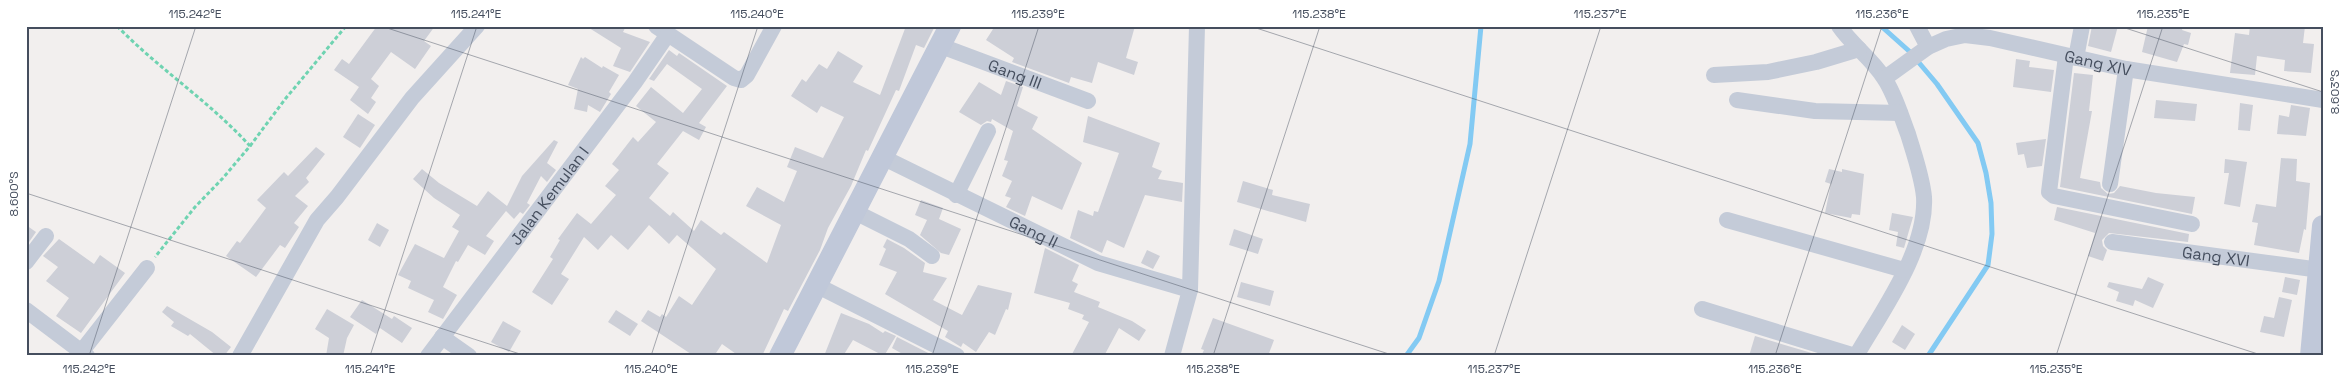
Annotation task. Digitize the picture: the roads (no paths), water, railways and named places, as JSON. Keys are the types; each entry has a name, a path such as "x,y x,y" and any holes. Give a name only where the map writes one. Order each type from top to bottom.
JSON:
{"street":[{"path":"240,356 317,220 337,198 412,98 477,26"},
{"path":"662,30 734,78 741,80 747,76 774,26"},
{"path":"1172,356 1190,290 1197,26"},
{"path":"1702,309 1855,356 1904,270 1917,240 1923,214 1924,196 1914,153 1885,78 1839,26"},
{"path":"1916,26 1924,49"},
{"path":"2082,26 2071,57 2048,192 2054,196 2192,224"},
{"name":"Jalan Kemulan I","path":"428,356 635,82 662,30"},
{"name":"Gang XIV","path":"1885,78 1924,49 1965,31 2126,69 2323,100"},
{"path":"780,356 946,36"},
{"name":"Gang III","path":"946,36 1088,101"},
{"path":"1714,75 1768,72 1816,62 1858,49"},
{"path":"2110,184 2126,69"},
{"path":"1737,100 1815,111 1900,113"},
{"path":"956,195 988,132"},
{"name":"Gang II","path":"882,157 956,195 1098,263 1190,290"},
{"path":"855,212 910,239 932,256"},
{"path":"1727,220 1904,270"},
{"path":"2310,356 2323,226"},
{"path":"26,262 46,236"},
{"name":"Gang XVI","path":"2112,242 2320,270"},
{"path":"26,310 82,354 146,268"},
{"path":"816,285 957,356"},
{"path":"442,337 469,356"}],"waterway":[{"path":"1406,356 1419,338 1439,281 1470,144 1481,26"},
{"path":"1881,26 1909,51 1937,84 1978,143 1991,203 1992,234 1988,265 1928,356"}]}
